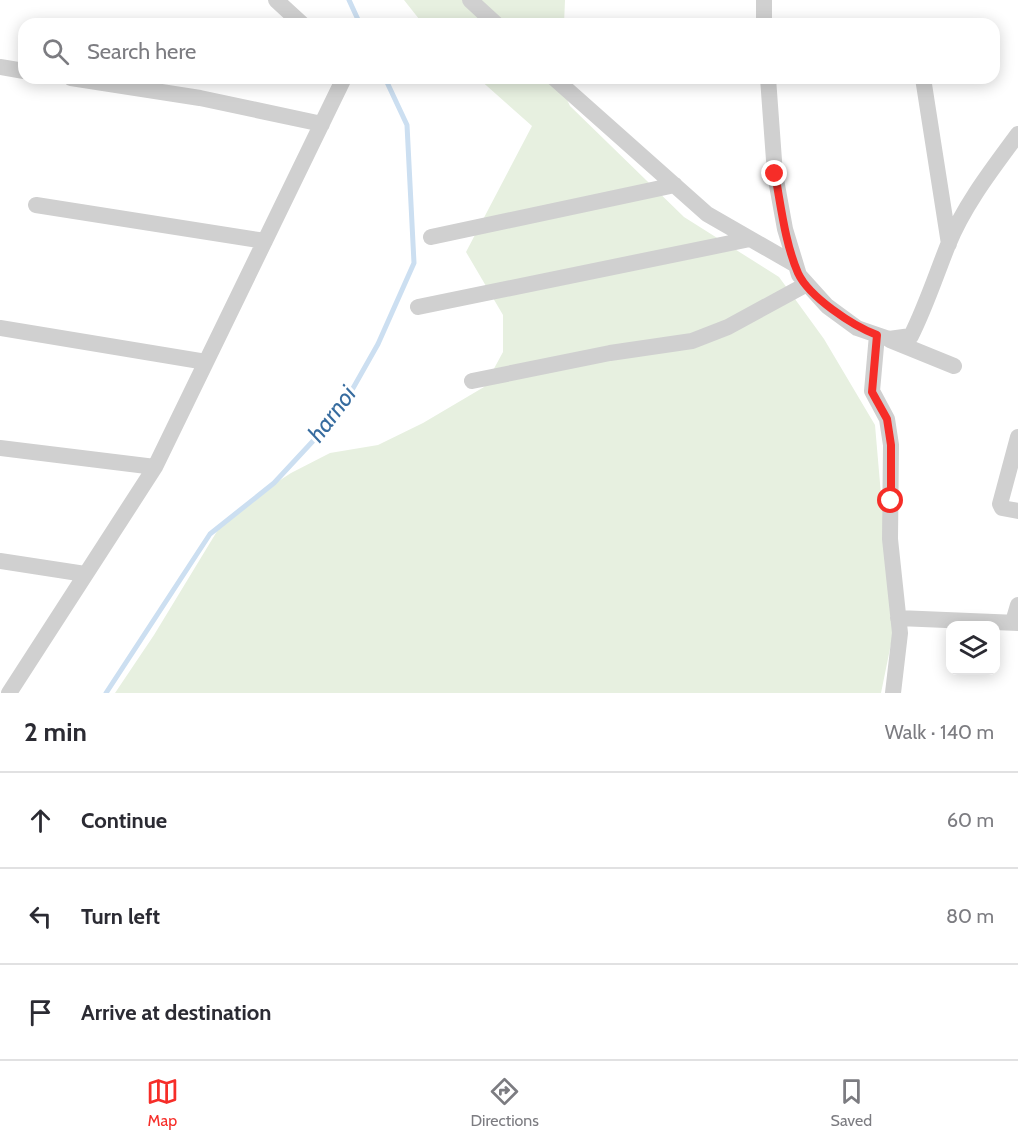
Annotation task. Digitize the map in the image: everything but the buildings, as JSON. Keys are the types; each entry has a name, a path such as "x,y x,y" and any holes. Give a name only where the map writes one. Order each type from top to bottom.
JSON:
{"street":[{"path":"276,0 296,18"},
{"path":"470,0 490,18"},
{"path":"764,0 764,18"},
{"path":"0,67 18,70"},
{"path":"110,84 200,98 322,124"},
{"path":"6,691 155,467 341,84"},
{"path":"561,84 707,214 796,265"},
{"path":"768,84 775,174 785,228 799,275 828,306 857,328 954,366"},
{"path":"924,84 949,244"},
{"path":"883,337 911,336 932,292 949,244 993,167 1018,134"},
{"path":"431,237 675,185"},
{"path":"36,205 265,241"},
{"path":"418,307 750,238"},
{"path":"472,381 610,354 692,341 728,327 807,284"},
{"path":"0,328 206,362"},
{"path":"883,337 872,392 887,419 891,445 890,539 900,633 893,693"},
{"path":"1018,437 1000,504 1002,508 1018,511"},
{"path":"0,448 155,467"},
{"path":"0,561 85,574"},
{"path":"898,618 1016,622 1018,605"}],"green space":[{"path":"404,0 565,0 564,18 418,18"},
{"path":"485,84 560,84 570,106 684,217 779,277 824,339 875,425 893,634 881,693 115,693 154,635 219,528 253,498 291,473 330,453 378,445 423,423 484,387 503,352 503,315 466,252 532,126"}],"waterway":[{"name":"harnoi","path":"349,0 357,18"},
{"name":"harnoi","path":"106,693 210,534 274,483 339,413 378,344 414,263 407,125 388,84"}],"route":[{"path":"775,174 785,228 799,275 828,306 857,328 877,335 872,392 887,419 891,445 891,501"}]}
